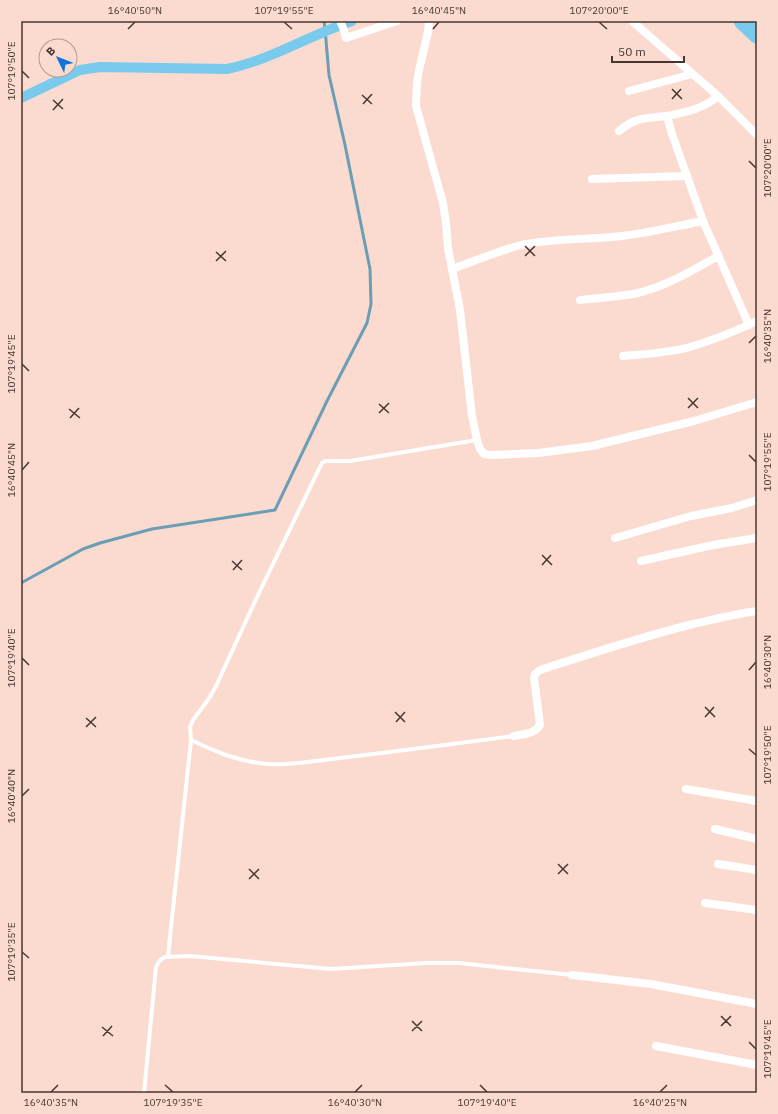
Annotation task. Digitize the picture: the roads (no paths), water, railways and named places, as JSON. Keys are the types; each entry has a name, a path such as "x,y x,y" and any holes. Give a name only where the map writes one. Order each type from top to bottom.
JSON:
{"street":[{"path":"340,21 346,38 398,21"},
{"path":"429,21 417,83 416,106 443,203 448,248 460,310 477,440 480,449 484,454 530,453 592,446 694,421 757,402"},
{"path":"632,21 718,96 757,135"},
{"path":"628,91 692,74"},
{"path":"619,131 633,121 688,112 710,103 718,96"},
{"path":"668,116 672,134 703,221 749,325"},
{"path":"592,179 687,176"},
{"path":"452,269 497,252 520,246 551,241 622,236 703,221"},
{"path":"580,300 624,296 649,290 689,272 718,256"},
{"path":"623,356 690,347 757,321"},
{"path":"615,538 691,516 732,508 757,500"},
{"path":"641,561 757,538"},
{"path":"514,736 532,732 540,725 534,678 535,674 540,670 659,633 729,615 757,611"},
{"path":"686,789 757,801"},
{"path":"715,829 757,839"},
{"path":"718,864 757,870"},
{"path":"705,903 757,910"},
{"path":"572,975 651,984 757,1004"},
{"path":"656,1046 757,1066"}],"lane":[{"path":"168,956 191,740 190,727 193,720 208,700 216,686 322,463 350,461 477,440"},
{"path":"191,740 212,750 242,760 278,764 398,752 514,736"},
{"path":"144,1093 156,967 162,958 168,956 229,959 331,969 426,963 459,963 572,975"}],"waterway":[{"path":"21,583 83,549 100,543 152,529 275,510 327,401 367,323 371,304 370,269 329,75 324,21"},
{"path":"21,98 80,70 100,67 227,69 275,54 352,21"},
{"path":"742,21 757,35"}]}
